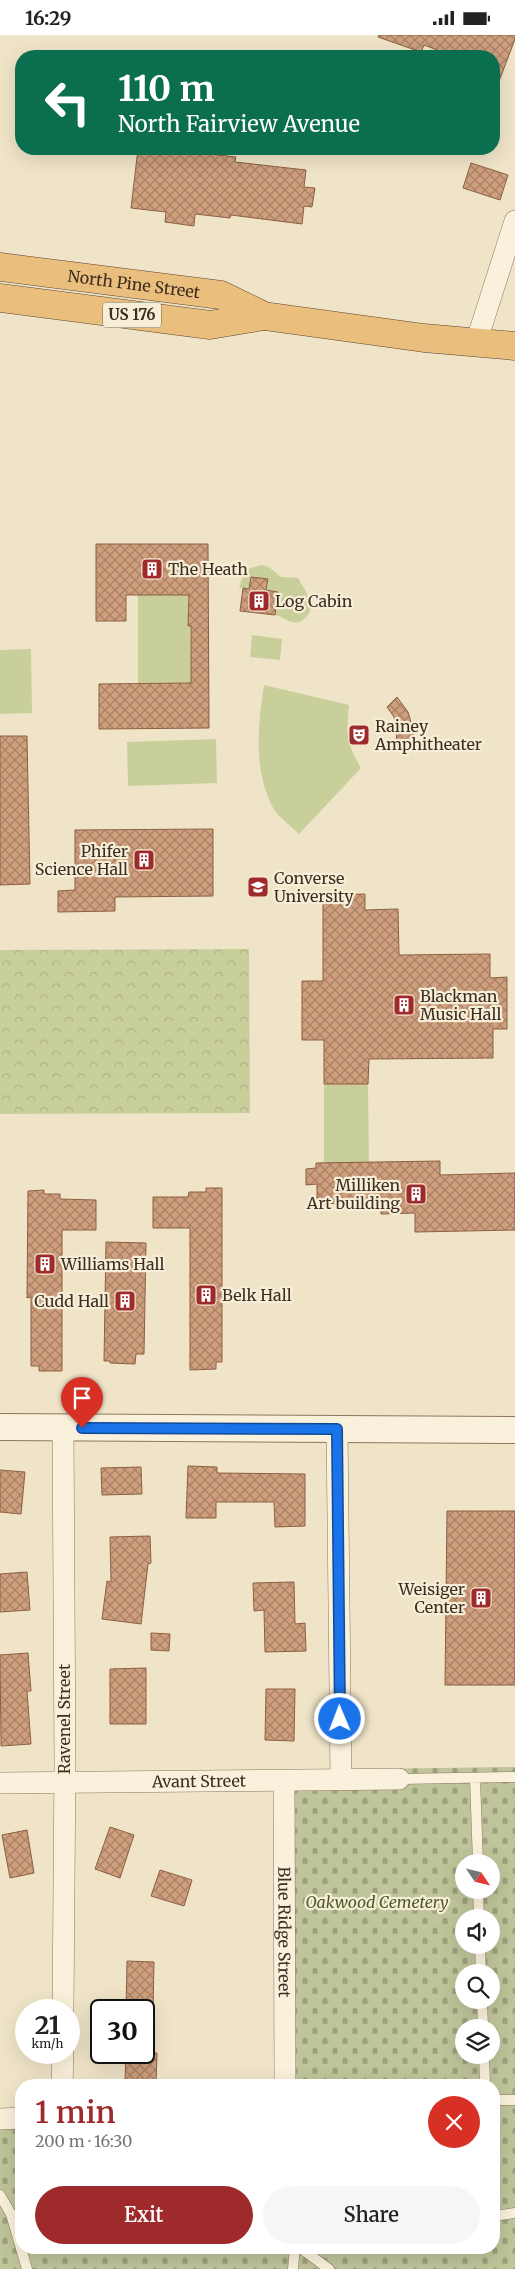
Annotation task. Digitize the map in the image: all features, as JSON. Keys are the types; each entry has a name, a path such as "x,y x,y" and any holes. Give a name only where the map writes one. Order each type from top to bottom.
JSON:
{"highway":[{"name":"North Pine Street","path":"0,267 221,295 264,316"},
{"name":"North Pine Street","path":"0,298 210,325 264,316 476,343 515,346"}],"street":[{"path":"476,343 515,221"},
{"path":"0,1427 515,1430"},
{"name":"Ravenel Street","path":"63,1428 63,1999"},
{"path":"337,1429 341,1779"},
{"name":"Avant Street","path":"0,1783 399,1779"},
{"name":"Blue Ridge Street","path":"284,1781 285,2079"},
{"path":"62,2079 63,2064"},
{"path":"0,2119 15,2118"}],"lane":[{"path":"399,1779 515,1777"},
{"path":"475,1778 478,1854"},
{"path":"484,2064 485,2079"},
{"path":"500,2100 515,2100"},
{"path":"0,2195 11,2214 15,2228"},
{"path":"500,2215 515,2213"},
{"path":"23,2254 27,2269"},
{"path":"293,2269 294,2254"},
{"path":"309,2254 329,2269"}],"green space":[{"path":"261,565 269,567 281,577 298,578 311,604 308,614 301,622 289,621 275,615 278,592 266,590 267,579 251,577 249,589 239,588 245,570"},
{"path":"138,595 189,595 191,683 138,683"},
{"path":"252,635 282,639 280,660 250,657"},
{"path":"31,649 32,713 0,714 0,650"},
{"path":"264,685 349,705 348,738 361,768 299,834 274,810 262,776 259,731"},
{"path":"216,739 217,783 128,786 127,742"},
{"path":"249,949 250,1113 0,1114 0,950"},
{"path":"324,1084 368,1084 369,1163 324,1163"},
{"name":"Oakwood Cemetery","path":"515,1767 515,2269 0,2269 0,2129 15,2128 15,2254 500,2254 500,2079 293,2079 287,1770"}],"building":[{"path":"379,35 515,35 515,39 500,79 500,50 437,50 424,45 422,50 415,50 378,37"},
{"path":"137,155 219,155 236,157 235,162 306,170 304,187 315,188 312,207 304,206 302,224 231,215 230,218 195,214 194,226 165,222 166,212 131,208"},
{"path":"471,163 508,175 500,200 463,188"},
{"path":"96,544 208,544 209,728 99,729 99,684 191,683 191,626 188,626 189,595 126,595 126,621 96,621"},
{"name":"Log Cabin","path":"251,577 268,579 266,590 278,592 275,615 240,611 243,588 249,589"},
{"path":"397,697 408,712 413,729 414,745 396,745 397,730 394,717 387,707"},
{"path":"0,736 27,736 30,884 0,885"},
{"name":"Phifer Science Hall","path":"213,829 213,896 115,897 115,911 58,912 58,891 75,890 75,830"},
{"name":"Blackman Music Hall","path":"365,894 365,910 398,909 399,955 490,954 490,978 507,977 507,1029 493,1029 493,1058 369,1059 368,1084 324,1084 324,1040 302,1040 302,981 323,981 323,895"},
{"name":"Milliken Art building","path":"440,1161 440,1175 515,1173 515,1230 415,1232 415,1213 381,1214 381,1202 317,1204 317,1184 306,1185 306,1169 316,1168 316,1163"},
{"name":"Belk Hall","path":"206,1188 222,1188 222,1362 216,1362 216,1369 190,1370 190,1228 153,1228 153,1197 188,1197 189,1192 206,1192"},
{"name":"Williams Hall","path":"44,1190 44,1194 60,1194 60,1199 96,1200 96,1230 62,1230 62,1371 39,1371 39,1366 31,1366 31,1297 27,1298 28,1191"},
{"name":"Cudd Hall","path":"106,1242 146,1243 144,1354 136,1354 135,1364 104,1361"},
{"path":"188,1466 217,1467 217,1473 305,1474 305,1526 275,1527 274,1502 216,1502 216,1518 186,1518"},
{"path":"141,1467 142,1494 102,1495 101,1468"},
{"path":"0,1470 25,1472 21,1514 0,1512"},
{"name":"Weisiger Center","path":"447,1511 515,1511 515,1685 445,1685"},
{"path":"150,1536 151,1563 148,1564 141,1624 102,1619 107,1581 111,1582 110,1537"},
{"path":"27,1572 30,1610 0,1612 0,1574"},
{"path":"294,1582 295,1624 305,1623 306,1651 265,1652 264,1610 254,1611 253,1583"},
{"path":"151,1633 170,1634 169,1651 151,1650"},
{"path":"28,1653 31,1691 27,1691 31,1744 1,1746 0,1655"},
{"path":"146,1668 146,1724 110,1724 110,1669"},
{"path":"266,1689 295,1689 294,1741 265,1740"},
{"path":"110,1827 134,1835 120,1878 95,1869"},
{"path":"27,1830 34,1873 10,1878 2,1835"},
{"path":"160,1870 192,1880 184,1906 151,1896"},
{"path":"127,1961 154,1962 153,1999 126,1999"},
{"path":"155,2053 157,2053 156,2079 125,2079 126,2064 155,2064"}],"place":[{"name":"The Heath","path":"152,569"},
{"name":"Log Cabin","path":"259,601"},
{"name":"Rainey Amphitheater","path":"359,735"},
{"name":"Phifer Science Hall","path":"144,860"},
{"name":"Converse University","path":"258,887"},
{"name":"Blackman Music Hall","path":"404,1005"},
{"name":"Milliken Art building","path":"416,1194"},
{"name":"Williams Hall","path":"45,1264"},
{"name":"Belk Hall","path":"206,1295"},
{"name":"Cudd Hall","path":"125,1301"},
{"name":"Weisiger Center","path":"481,1598"}],"route":[{"path":"82,1428 337,1429 340,1719"}]}
